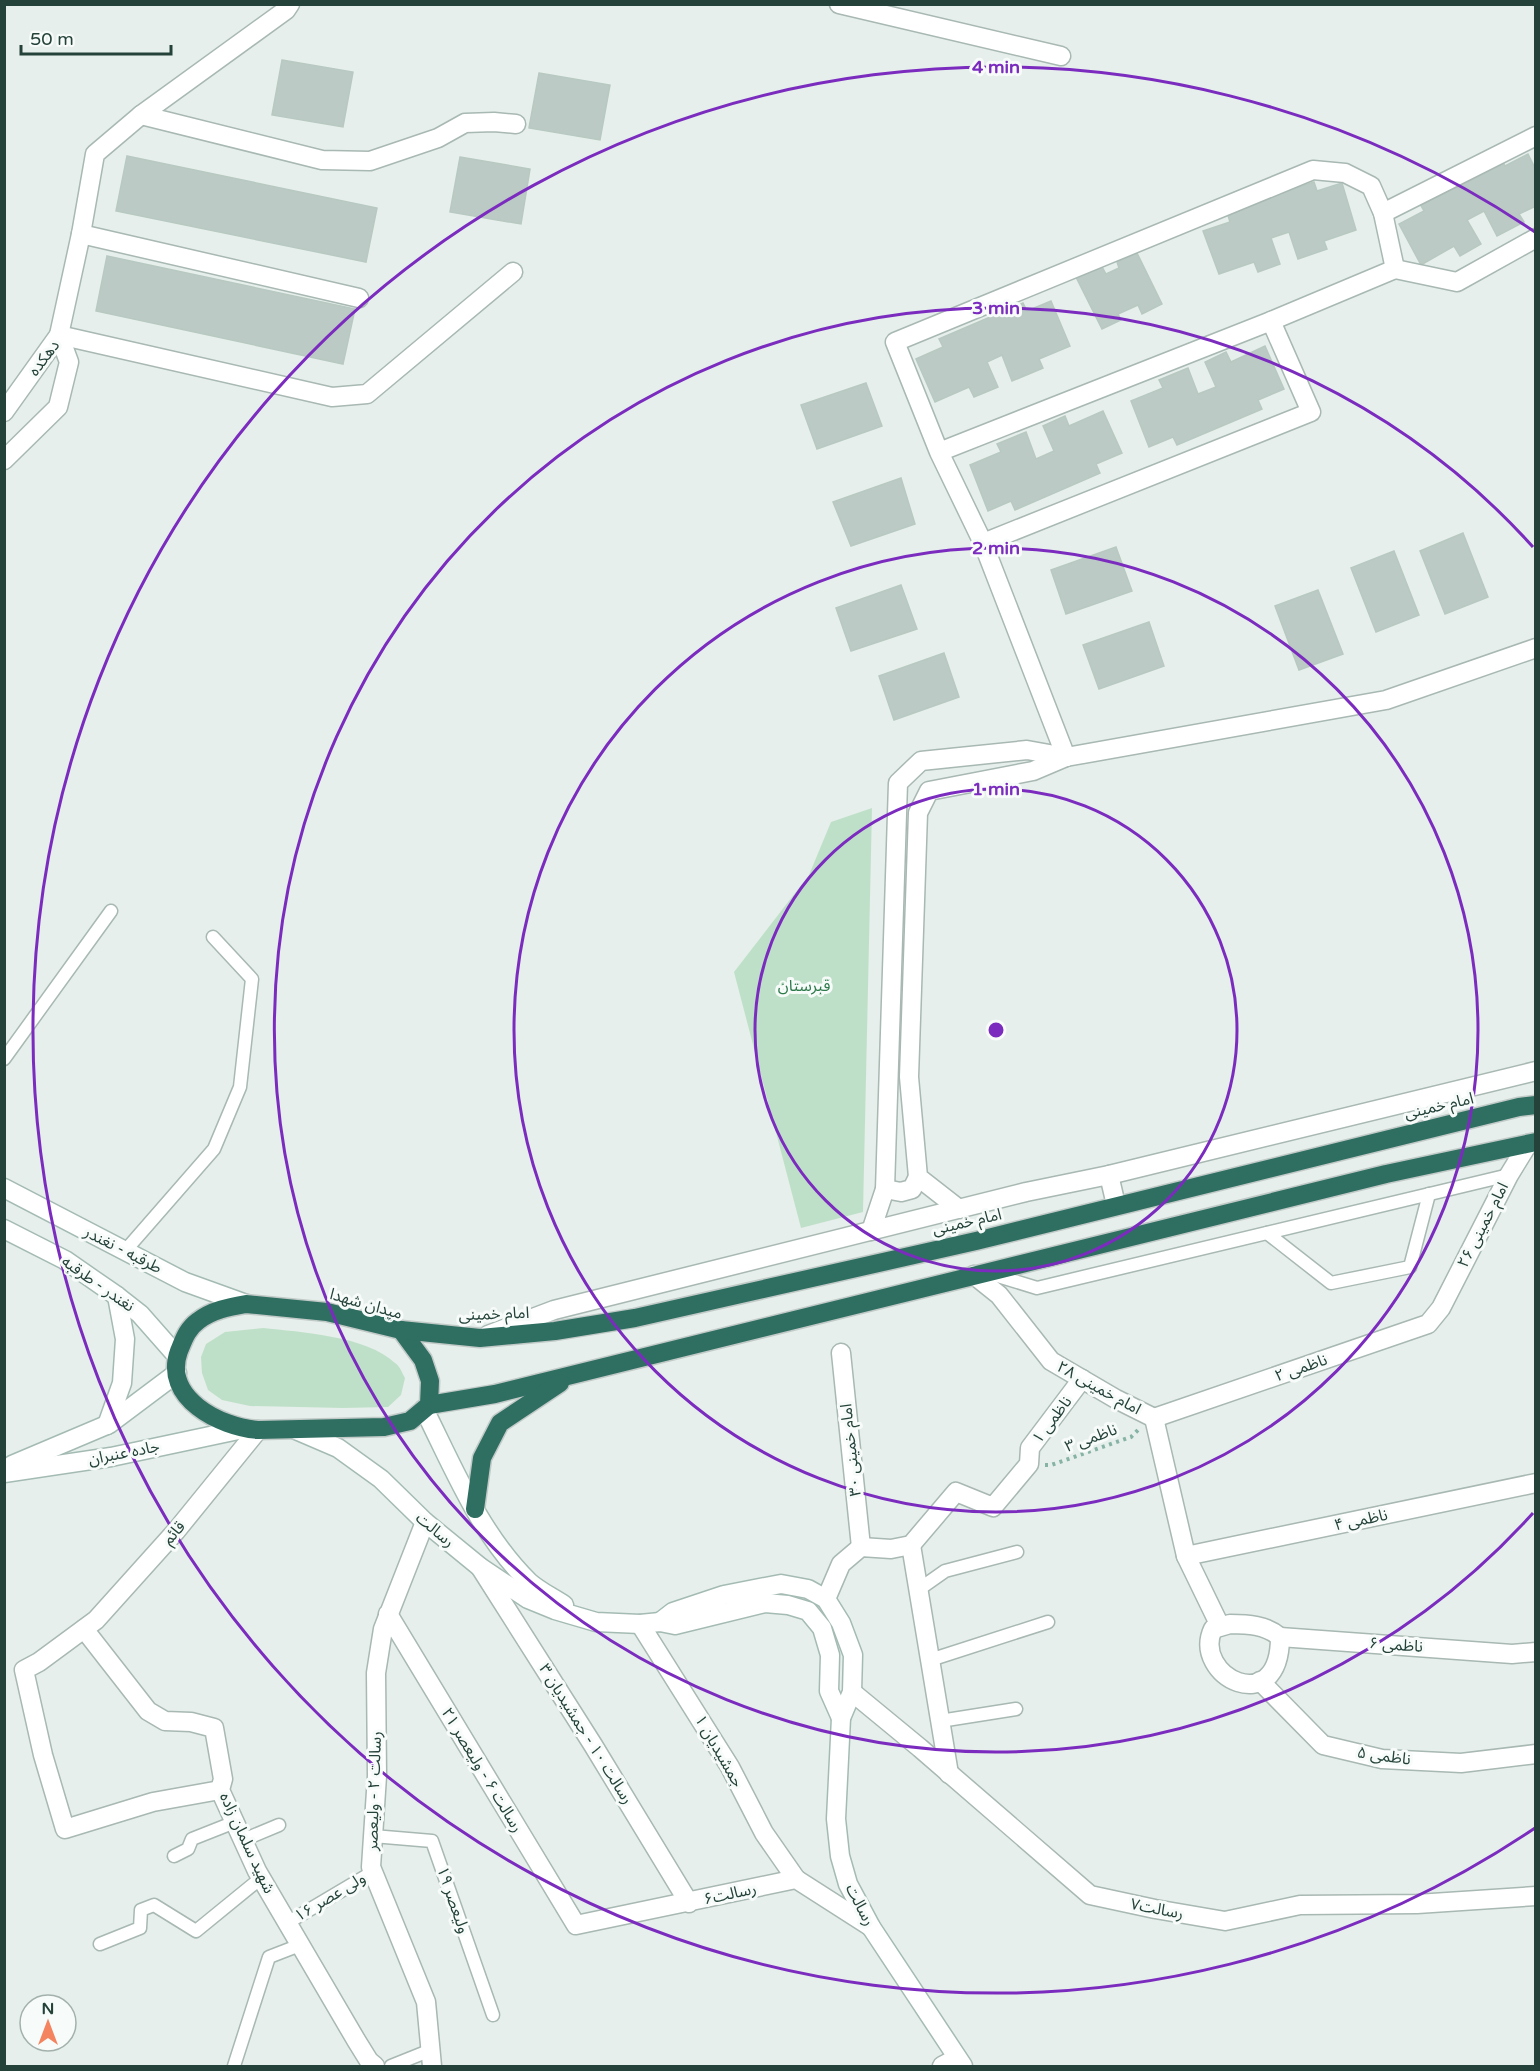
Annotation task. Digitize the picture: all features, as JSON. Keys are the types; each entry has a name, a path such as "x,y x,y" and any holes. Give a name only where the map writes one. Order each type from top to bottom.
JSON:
{"highway":[{"name":"امام خمینی","path":"401,1330 480,1338 555,1331 634,1318 976,1240 1377,1141 1519,1107 1536,1105"},
{"path":"177,1365 180,1386 192,1402 207,1415 250,1429 384,1427 411,1420 427,1407 570,1376 1386,1174 1532,1143"},
{"name":"میدان شهدا","path":"177,1365 186,1332 199,1320 218,1310 246,1304 327,1312 401,1330 423,1360 430,1381 427,1407"},
{"path":"475,1509 482,1458 501,1423 570,1376"}],"street":[{"path":"291,4 286,10 141,115 95,154 81,234 58,335 332,397 367,394 513,272"},
{"path":"839,4 1060,56"},
{"path":"141,115 322,160 360,161 370,161 438,138 465,123 516,124"},
{"path":"1383,213 1536,136"},
{"path":"1066,757 983,543 939,452 895,342 1313,170 1345,174 1371,186 1383,213 1395,269"},
{"path":"81,234 359,298"},
{"path":"939,452 1271,321 1395,269 1457,282 1536,238"},
{"path":"983,543 1311,412 1271,321"},
{"name":"دهکده","path":"4,412 58,335"},
{"name":"دهکده","path":"4,460 11,443 58,407 69,362 58,335"},
{"path":"929,791 1034,771 1066,757 1386,700 1536,648"},
{"path":"871,1231 885,1189 898,783 921,761 1027,750 1066,757"},
{"path":"909,773 929,791"},
{"path":"885,1189 901,1192 912,1189 918,1177 909,1077 918,813 929,791"},
{"path":"480,1338 554,1310 1026,1192 1109,1175 1536,1071"},
{"name":"امام خمینی ۲۶","path":"1441,1308 1509,1175 1532,1143"},
{"path":"1109,1175 1116,1205"},
{"path":"918,1177 959,1209"},
{"name":"طرقبه - نغندر","path":"4,1188 185,1282 246,1304"},
{"name":"نغندر - طرقبه","path":"4,1229 65,1260 140,1314 177,1365"},
{"name":"امام خمینی ۲۸","path":"979,1274 999,1295 1051,1361 1116,1400 1154,1418"},
{"path":"108,1425 122,1383 125,1339 117,1296"},
{"name":"ناظمی ۲","path":"1154,1418 1428,1324 1441,1308"},
{"name":"امام خمینی ۳۰","path":"841,1353 861,1547"},
{"name":"جاده عنبران","path":"4,1470 108,1425 177,1365"},
{"name":"ناظمی ۱","path":"1029,1464 1030,1448 1082,1379"},
{"name":"رسالت","path":"427,1407 475,1509 492,1539 530,1583 583,1617"},
{"path":"1154,1418 1186,1556 1220,1626"},
{"name":"جاده عنبران","path":"4,1470 111,1457 250,1429"},
{"name":"قائم","path":"220,1790 153,1802 65,1829 44,1755 24,1670 39,1662 96,1620 176,1531 250,1429"},
{"name":"رسالت","path":"296,1430 338,1448 372,1473 425,1522 480,1567 528,1599 555,1610 596,1622 640,1624 660,1622 675,1625 765,1603 788,1605 808,1611 822,1628 830,1655 829,1691 841,1718"},
{"path":"826,1599 841,1564 861,1547 891,1549 911,1545 956,1492 993,1507 1029,1464"},
{"name":"ناظمی ۴","path":"1186,1556 1536,1483"},
{"name":"رسالت ۲ - ولیعصر","path":"425,1522 383,1629 376,1673 377,1776 371,1867 426,2002 431,2058"},
{"path":"911,1545 949,1774"},
{"name":"رسالت ۱۰ - جمشیدیان ۳","path":"480,1567 593,1745 689,1903"},
{"name":"رسالت","path":"660,1622 673,1612 724,1595 781,1584 808,1589 826,1599 840,1623 853,1655 852,1692 841,1718 836,1819 840,1856 848,1884 871,1928 954,2064"},
{"name":"رسالت ۶ - ولیعصر ۲۱","path":"388,1614 576,1925"},
{"name":"جمشیدیان ۱","path":"640,1624 730,1767 764,1833 796,1879"},
{"path":"1242,1624 1260,1627 1272,1630 1280,1637 1280,1651 1272,1673 1248,1685 1235,1682 1224,1674 1216,1664 1210,1649 1213,1629 1220,1626 1242,1624"},
{"name":"شهید سلمان زاده","path":"84,1629 148,1711 165,1721 191,1722 214,1728 223,1779 220,1790 234,1822 261,1878 364,2054 375,2067"},
{"name":"ناظمی ۶","path":"1280,1637 1512,1654 1536,1652"},
{"name":"ناظمی ۵","path":"1260,1681 1323,1745 1382,1759 1427,1761 1461,1762 1536,1754"},
{"name":"رسالت۷","path":"852,1692 1090,1895 1155,1910 1225,1921 1300,1905 1417,1904 1536,1896"},
{"path":"796,1879 871,1928"},
{"name":"رسالت۶","path":"576,1925 796,1879"}],"lane":[{"path":"4,1059 111,911"},
{"path":"125,1251 214,1149 240,1087 252,979 213,937"},
{"path":"979,1274 1037,1288 1509,1175"},
{"path":"1267,1233 1331,1283 1410,1267 1429,1194"},
{"path":"918,1590 945,1571 1017,1552"},
{"path":"930,1660 1048,1622"},
{"path":"940,1721 1016,1709"},
{"path":"174,1856 188,1849 192,1839 234,1822"},
{"path":"243,1840 279,1825"},
{"name":"ولیعصر ۱۹","path":"373,1836 432,1841 493,2015"},
{"name":"ولی عصر ۱۶","path":"287,1923 373,1872"},
{"path":"100,1944 140,1928 141,1910 154,1905 196,1930 261,1878"},
{"path":"234,2067 269,1957 300,1945"},
{"path":"391,2067 431,2058"}],"path":[{"name":"ناظمی ۳","path":"1029,1464 1051,1465 1131,1437 1154,1418"}],"green space":[{"name":"قبرستان","path":"872,808 863,1212 801,1228 734,972 809,875 831,822"},
{"path":"263,1328 351,1341 383,1354 398,1366 405,1378 401,1395 388,1407 250,1406 222,1400 208,1390 202,1373 201,1357 206,1344 225,1332"}],"building":[{"path":"282,60 353,72 343,127 272,115"},
{"path":"539,73 610,85 600,140 529,128"},
{"path":"1528,154 1536,170 1536,206 1519,214 1524,222 1497,236 1484,211 1467,220 1481,244 1460,256 1454,246 1421,265 1399,224 1424,211 1419,202 1501,158 1505,166"},
{"path":"127,156 377,208 366,262 116,211"},
{"path":"460,157 530,169 521,224 450,212"},
{"path":"1314,182 1317,191 1342,183 1356,230 1324,241 1327,249 1298,259 1289,232 1271,238 1280,264 1258,272 1254,262 1219,274 1203,231 1230,222 1227,212"},
{"path":"1137,253 1162,304 1142,314 1138,305 1118,314 1121,320 1102,329 1076,277 1101,265 1106,274 1119,268 1117,262"},
{"path":"107,256 355,309 343,364 96,311"},
{"path":"1051,301 1070,346 1039,359 1043,368 1012,381 1002,355 987,362 998,387 974,397 969,387 935,402 916,359 943,347 939,339 1023,303 1027,311"},
{"path":"1265,346 1284,389 1258,400 1262,409 1177,445 1173,437 1149,447 1131,401 1163,388 1159,380 1188,368 1198,394 1216,387 1205,362 1226,352 1231,362"},
{"path":"866,383 882,426 817,449 801,405"},
{"path":"1103,411 1122,453 1096,464 1100,473 1015,510 1011,501 988,511 970,465 1001,452 997,444 1026,432 1036,459 1054,451 1043,426 1065,416 1069,426"},
{"path":"901,478 915,524 851,546 833,502"},
{"path":"1463,533 1488,597 1445,614 1420,551"},
{"path":"1116,547 1132,591 1066,614 1051,570"},
{"path":"1394,551 1419,615 1376,632 1351,568"},
{"path":"901,585 917,629 851,651 836,608"},
{"path":"1318,590 1343,654 1299,670 1275,606"},
{"path":"1149,622 1164,666 1099,689 1083,645"},
{"path":"944,653 959,697 894,720 879,676"}]}
